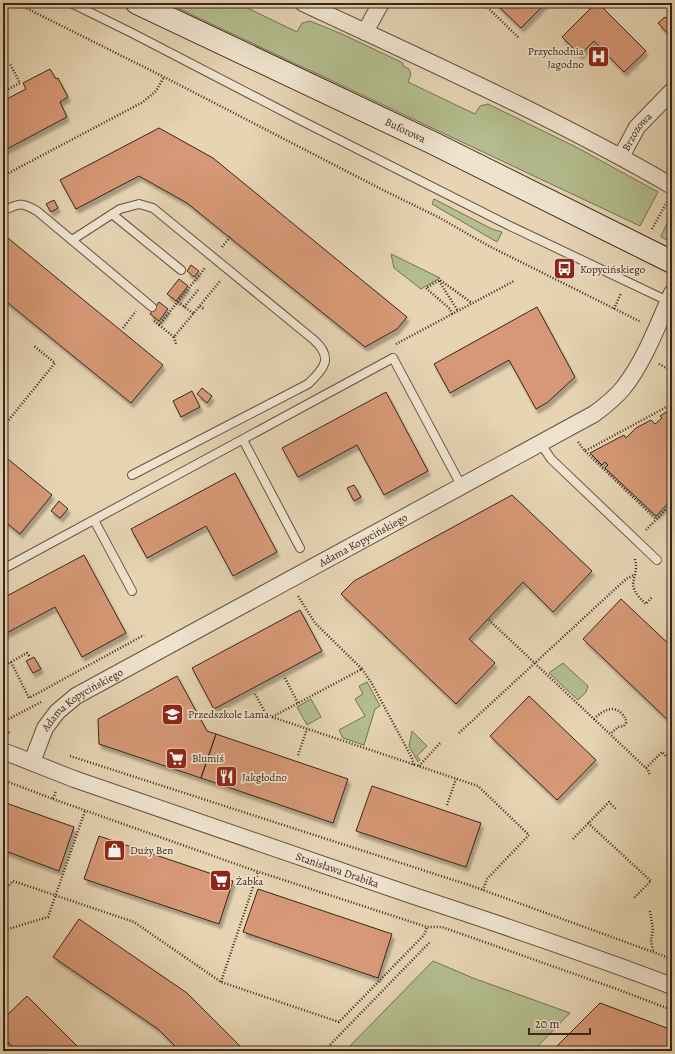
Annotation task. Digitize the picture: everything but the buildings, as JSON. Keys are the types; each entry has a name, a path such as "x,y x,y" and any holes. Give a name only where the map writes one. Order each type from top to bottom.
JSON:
{"main road":[{"name":"Buforowa","path":"137,3 433,143 672,262"}],"street":[{"path":"303,3 530,111 621,157 670,193"},
{"path":"365,32 381,3"},
{"name":"Brzozowa","path":"621,157 637,127 672,91"},
{"name":"Adama Kopycińskiego","path":"32,762 45,728 57,712 76,696 594,414 623,388 635,371 671,299"},
{"name":"Stanisława Drabika","path":"3,751 74,778 411,895 619,965 672,986"}],"lane":[{"path":"71,3 508,225 671,299"},
{"path":"3,211 14,205 24,204 37,211 152,307"},
{"path":"72,240 120,209 134,204 153,208 320,346 325,354 324,364 319,374 308,384 132,475"},
{"path":"112,214 181,270"},
{"path":"3,569 393,358 462,486"},
{"path":"243,440 300,548"},
{"path":"541,444 551,459 657,560"},
{"path":"94,520 132,591"}],"path":[{"path":"16,3 440,218 487,245 644,323"},
{"path":"483,3 519,38"},
{"path":"3,92 20,83 10,64"},
{"path":"3,176 143,102 156,91 164,77"},
{"path":"649,233 670,193"},
{"path":"159,325 230,238"},
{"path":"174,337 229,270"},
{"path":"452,314 450,309 426,288 440,280 472,303"},
{"path":"438,281 458,311"},
{"path":"391,347 514,281"},
{"path":"184,307 198,290"},
{"path":"122,328 144,301"},
{"path":"178,302 194,314"},
{"path":"200,306 204,309"},
{"path":"138,308 174,337 176,344"},
{"path":"3,427 55,363 34,346"},
{"path":"655,361 672,371"},
{"path":"585,451 672,404"},
{"path":"577,440 585,451 656,519"},
{"path":"652,597 646,604 633,589 636,562 628,547 672,503"},
{"path":"459,732 626,579 634,575"},
{"path":"295,593 315,623 362,669 371,682 412,758 414,765"},
{"path":"489,620 646,768 650,776"},
{"path":"10,662 29,698 144,635"},
{"path":"3,666 28,653 30,658"},
{"path":"272,717 362,669"},
{"path":"284,678 298,703"},
{"path":"255,694 266,714 272,717 478,786 529,835 487,879 483,890"},
{"path":"594,719 607,710 617,710 621,713 625,718 626,723 624,726 618,727 610,734"},
{"path":"298,755 307,729"},
{"path":"418,766 441,742"},
{"path":"646,768 662,752 672,762"},
{"path":"70,756 483,890 672,959"},
{"path":"447,805 456,779"},
{"path":"53,799 258,872 427,927 442,927 672,1010"},
{"path":"573,839 609,802 617,810"},
{"path":"3,936 5,930 48,917 85,811"},
{"path":"588,823 651,881 634,898"},
{"path":"221,982 258,872"},
{"path":"3,892 14,882 134,922 221,982 339,1022 424,935 427,927"},
{"path":"650,911 654,930 651,940 653,952"},
{"path":"324,1051 430,942"}],"green space":[{"path":"167,3 237,3 297,32 302,23 310,21 342,34 403,63 403,66 409,69 411,74 408,82 475,114 480,106 488,104 578,148 658,192 640,226"},
{"path":"434,199 492,229 502,232 497,242 432,204"},
{"path":"672,213 672,242 661,236"},
{"path":"391,254 440,278 421,289 394,268"},
{"path":"563,663 588,686 586,692 578,700 549,673"},
{"path":"367,682 380,706 375,709 364,745 343,738 339,730 365,716 355,699 363,694 359,686"},
{"path":"311,699 321,717 307,725 297,707"},
{"path":"412,731 427,746 417,756 420,760 418,762 409,746"},
{"path":"433,961 473,978 570,1013 533,1051 345,1051"}],"place":[{"name":"Przychodnia Jagodno","path":"599,57"},
{"name":"Kopycińskiego","path":"564,269"},
{"name":"Przedszkole Lama","path":"173,714"},
{"name":"Blumiś","path":"176,758"},
{"name":"Jakgłodno","path":"227,777"},
{"name":"Duży Ben","path":"114,850"},
{"name":"Żabka","path":"220,881"}]}
